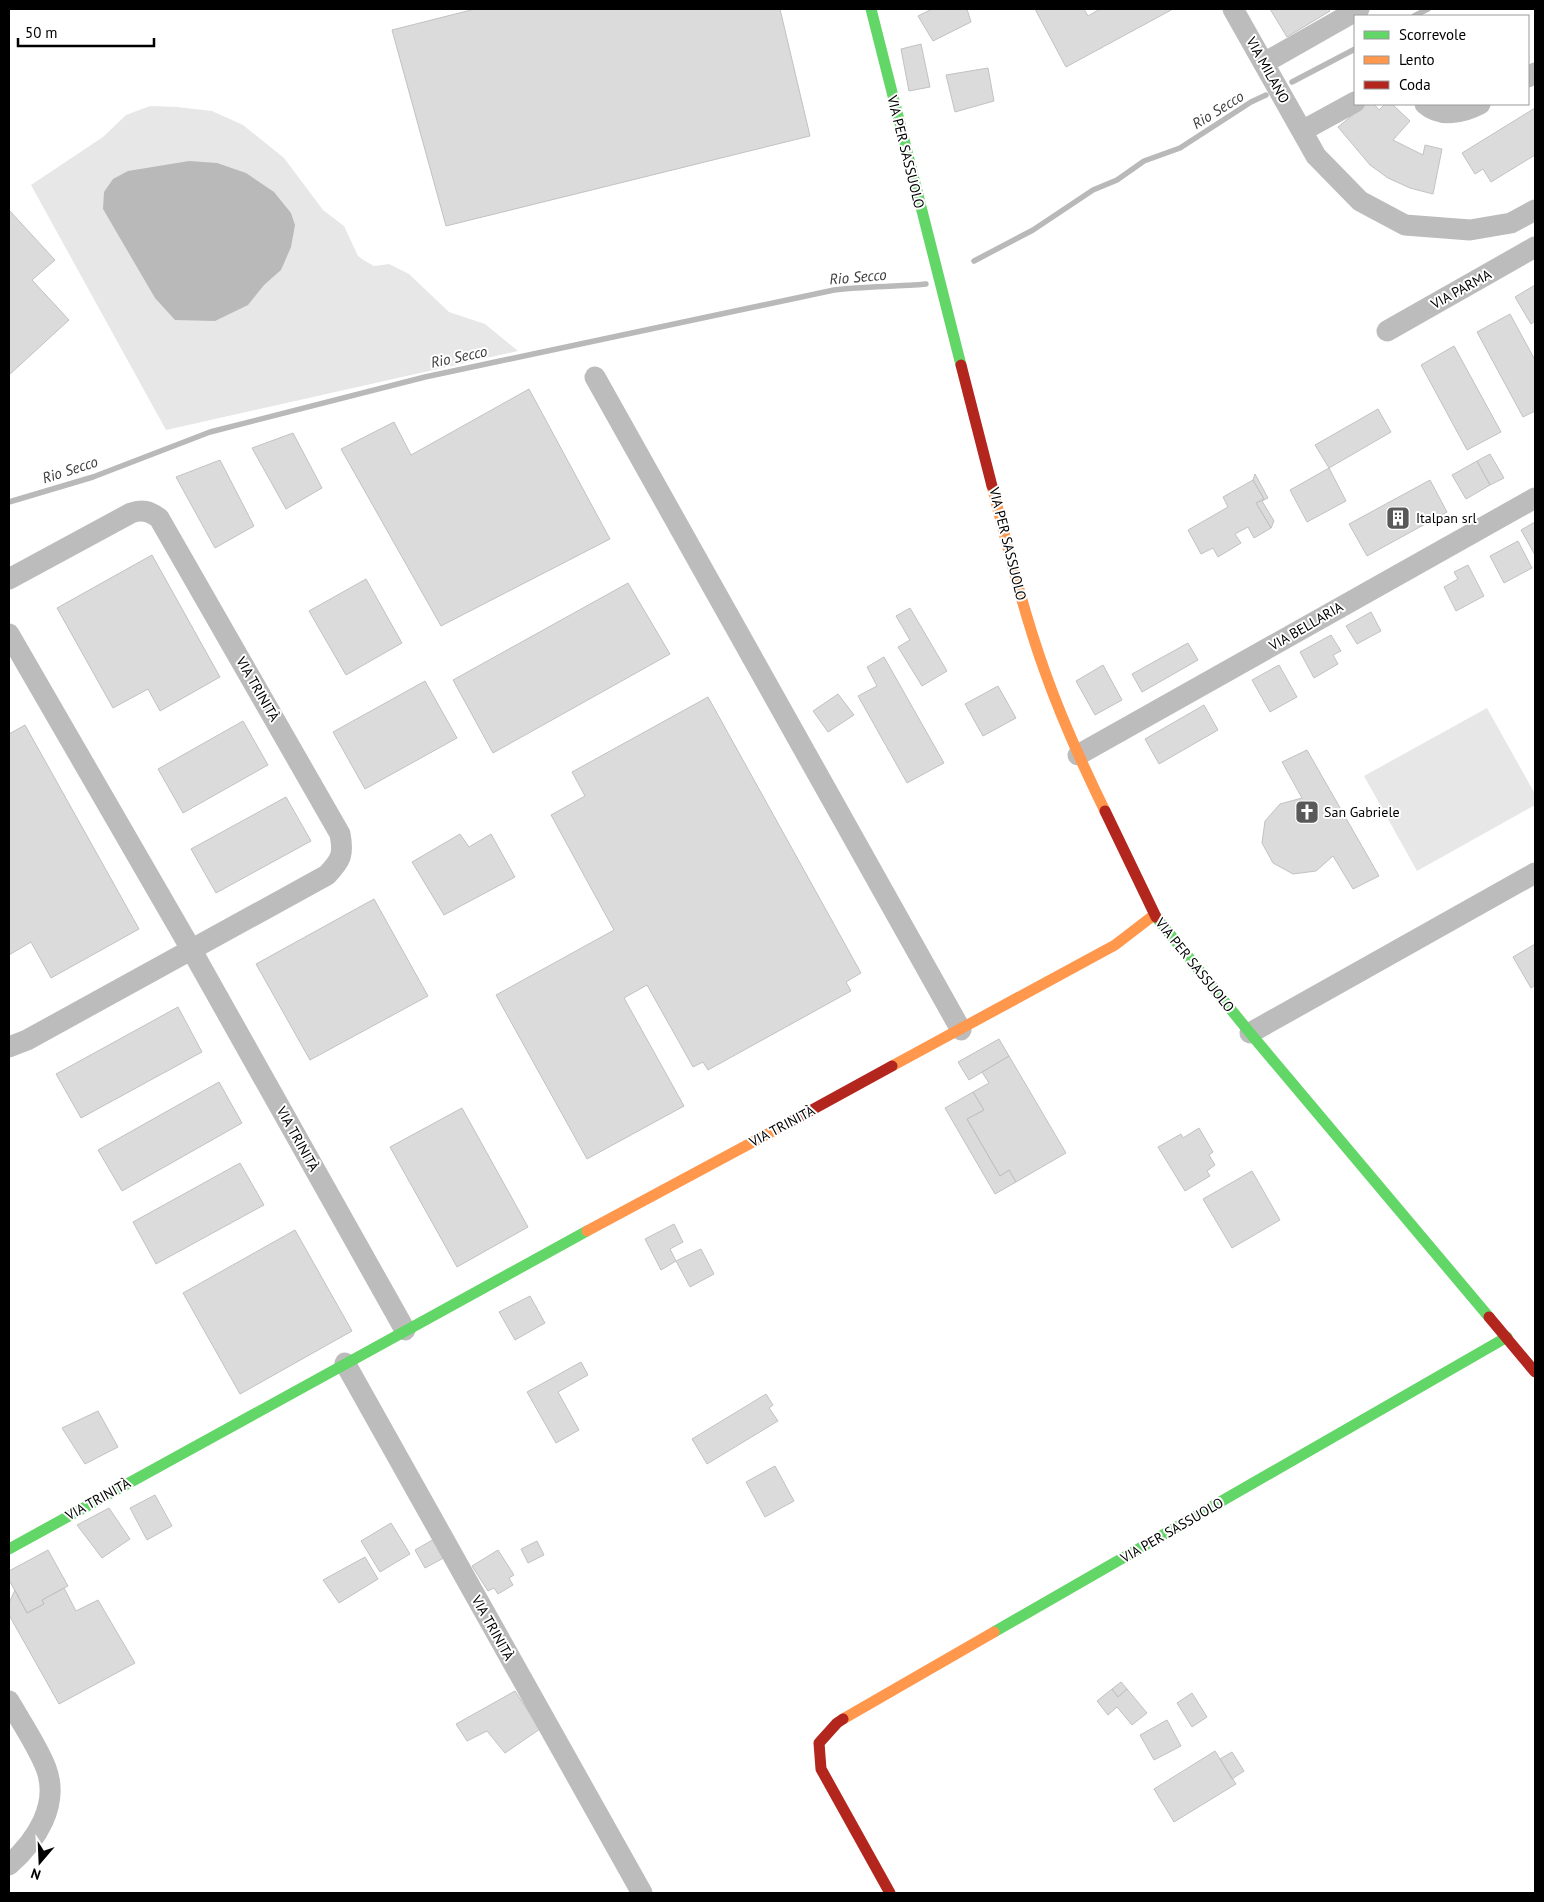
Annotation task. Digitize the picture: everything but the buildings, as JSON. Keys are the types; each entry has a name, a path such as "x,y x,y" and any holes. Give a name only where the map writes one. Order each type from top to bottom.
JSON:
{"street":[{"name":"VIA PER SASSUOLO","path":"872,9 924,223 1023,604 1045,672 1078,754 1154,915 1209,980 1250,1033 1535,1372"},
{"name":"VIA MILANO","path":"1233,9 1316,156 1360,201 1405,225 1470,230 1511,223 1535,210"},
{"path":"1264,63 1358,9"},
{"path":"1302,131 1354,103"},
{"path":"1427,105 1446,114 1469,110 1478,105"},
{"name":"VIA PARMA","path":"1387,331 1535,247"},
{"path":"595,376 960,1030"},
{"name":"VIA BELLARIA","path":"1078,754 1535,498"},
{"name":"VIA TRINITÀ","path":"9,579 130,513 139,510 150,512 159,518 340,834 343,850 338,864 327,875 27,1040 9,1046"},
{"name":"VIA TRINITÀ","path":"9,634 191,949 405,1330"},
{"path":"1250,1033 1535,874"},
{"name":"VIA TRINITÀ","path":"9,1549 345,1362 1114,945 1154,915"},
{"name":"VIA PER SASSUOLO","path":"890,1893 821,1769 819,1743 837,1724 1507,1337"},
{"name":"VIA TRINITÀ","path":"345,1362 642,1893"},
{"path":"9,1700 46,1768 50,1792 43,1825 27,1849 9,1865"}],"shaded area":[{"path":"150,106 212,111 243,125 284,158 323,210 344,226 358,256 374,266 389,264 409,274 449,312 485,324 518,351 166,430 31,185 103,137 126,115"},
{"path":"189,161 217,163 246,173 274,192 291,213 295,225 291,247 281,270 264,285 248,305 215,321 175,320 155,298 103,209 104,192 113,179 128,171"},
{"path":"1487,708 1535,794 1535,805 1417,871 1364,776"}],"waterway":[{"name":"Rio Secco","path":"1416,15 1428,9"},
{"name":"Rio Secco","path":"1292,82 1354,50"},
{"name":"Rio Secco","path":"974,261 1033,230 1093,190 1117,180 1144,161 1180,148 1251,102 1266,95"},
{"name":"Rio Secco","path":"9,502 93,477 210,432 425,377 834,290 926,284"}],"traffic: fast":[{"path":"871,9 961,365"},
{"path":"1156,917 1250,1033 1489,1317"},
{"path":"9,1549 587,1231"},
{"path":"994,1632 1507,1337"}],"traffic: slow":[{"path":"992,486 1037,649 1058,708 1105,811"},
{"path":"892,1066 1115,945 1154,915"},
{"path":"587,1231 788,1123"},
{"path":"843,1719 994,1632"}],"traffic: jam":[{"path":"961,365 992,486"},
{"path":"1105,811 1156,917"},
{"path":"788,1123 892,1066"},
{"path":"1489,1317 1535,1372"},
{"path":"843,1719 819,1743 821,1769 890,1893"}],"place":[{"name":"Italpan srl","path":"1398,518"},
{"name":"San Gabriele","path":"1307,812"}]}
